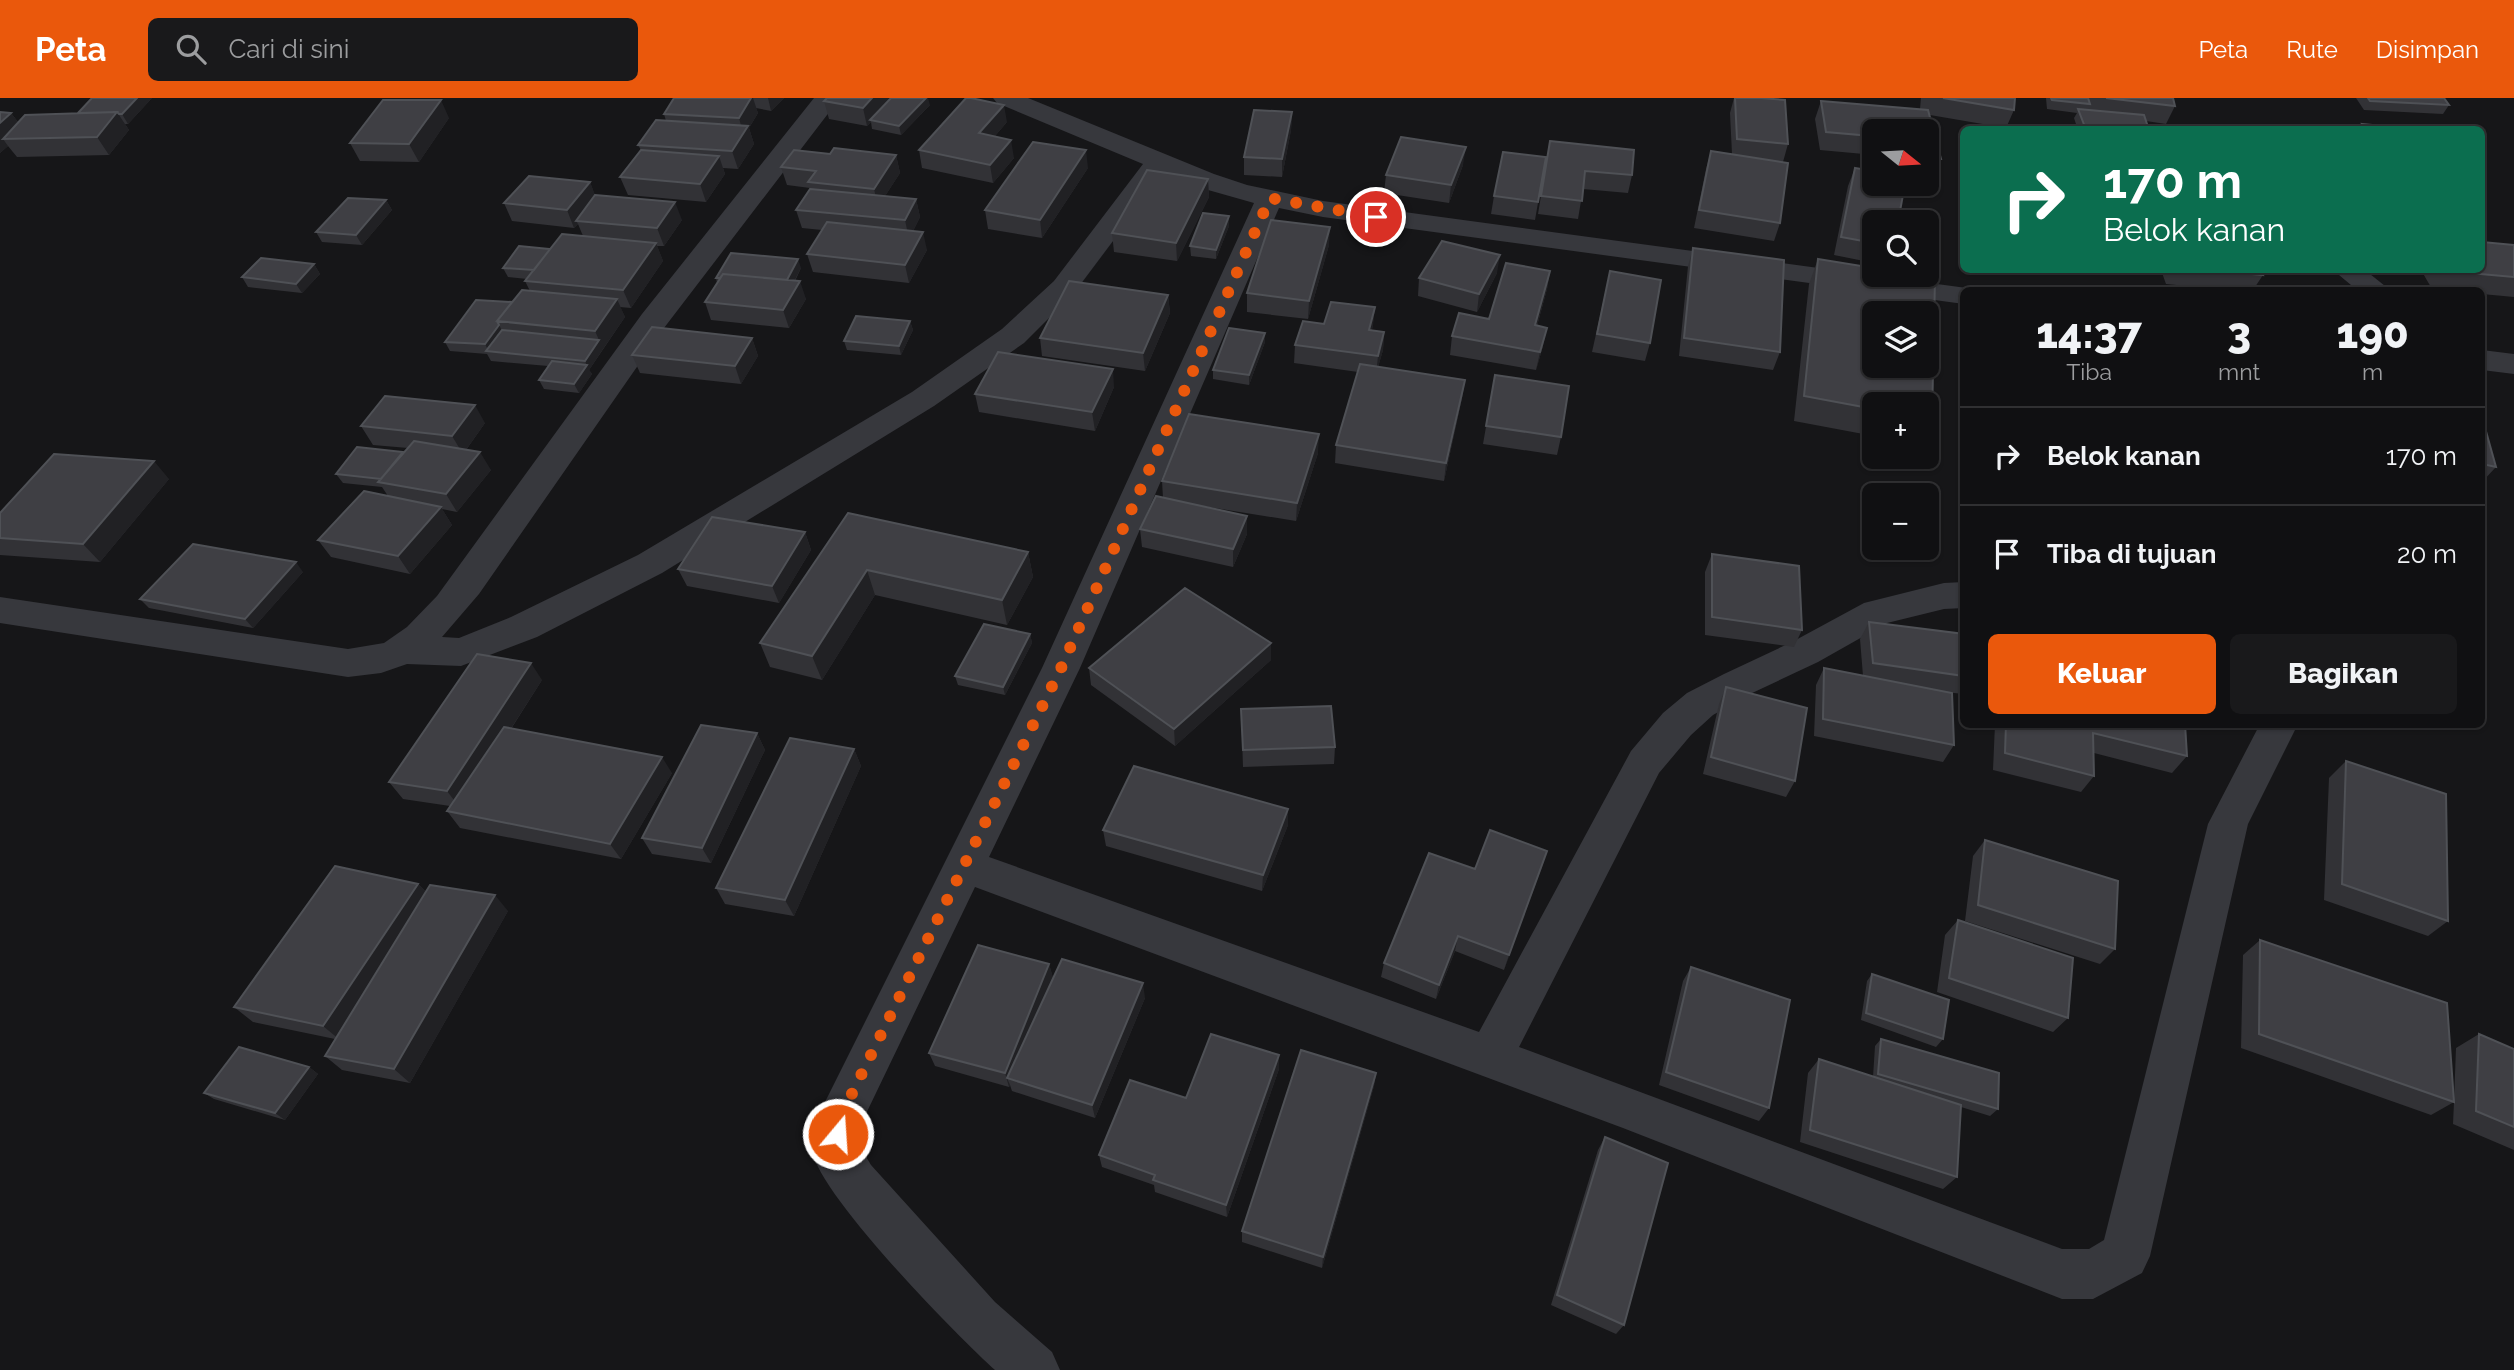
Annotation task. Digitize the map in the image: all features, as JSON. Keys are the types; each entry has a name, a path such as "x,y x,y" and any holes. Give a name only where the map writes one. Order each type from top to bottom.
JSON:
{"street":[{"path":"0,610 348,663 387,657 402,650 458,595 653,321 827,98"},
{"path":"1006,98 1204,180 1323,209 1960,294"},
{"path":"402,650 461,652 524,627 650,564 923,399 1013,336 1064,287 1159,161"},
{"path":"1034,1370 968,1310 854,1182 835,1149 840,1118 1061,668 1270,198"},
{"path":"2351,273 2371,287"},
{"path":"2485,360 2514,364"},
{"path":"1490,1057 1645,762 1677,724 1700,704 1805,652 1877,612 1944,596 1960,595"},
{"path":"963,865 1490,1057 2062,1274 2093,1274 2125,1256 2228,824 2277,728"}],"building":[{"path":"92,98 137,98 122,114 78,113"},
{"path":"674,98 751,98 739,118 664,114"},
{"path":"827,98 872,98 863,108 824,101"},
{"path":"891,98 926,98 899,126 870,120"},
{"path":"966,98 1004,105 979,133 1011,140 990,165 919,150"},
{"path":"1735,98 1785,100 1788,144 1737,139"},
{"path":"1943,98 2015,98 2014,110"},
{"path":"2051,98 2088,98 2090,104 2052,100"},
{"path":"2106,98 2173,98 2175,106"},
{"path":"2368,98 2444,98 2449,105 2370,101"},
{"path":"383,100 441,100 409,144 350,143"},
{"path":"1821,101 1928,110 1930,119 1862,119 1862,135 1826,132"},
{"path":"2078,109 2144,115 2148,126 2085,126"},
{"path":"1254,110 1292,112 1282,159 1244,157"},
{"path":"0,112 11,113 0,123"},
{"path":"117,112 97,137 3,139 25,115"},
{"path":"656,120 748,126 732,151 638,145"},
{"path":"1401,137 1466,147 1451,185 1386,175"},
{"path":"1550,141 1634,150 1632,175 1585,171 1582,201 1541,196"},
{"path":"1033,142 1086,150 1040,220 985,210"},
{"path":"834,148 896,155 874,189 808,182 816,171 781,167 794,150 830,154"},
{"path":"641,150 719,156 700,184 620,177"},
{"path":"1711,151 1788,163 1780,223 1699,210"},
{"path":"1503,152 1546,157 1538,202 1494,196"},
{"path":"1855,168 1862,169 1862,196 1903,196 1900,210 1862,210 1862,241 1841,237"},
{"path":"1147,170 1208,179 1176,243 1112,233"},
{"path":"529,176 590,182 567,210 504,203"},
{"path":"810,189 916,199 905,220 796,210"},
{"path":"595,195 675,202 657,228 576,221"},
{"path":"348,198 386,200 356,235 316,232"},
{"path":"1203,213 1229,216 1216,250 1190,246"},
{"path":"1271,220 1330,227 1309,301 1247,293"},
{"path":"827,222 923,232 905,265 807,254"},
{"path":"562,234 656,243 623,290 525,281"},
{"path":"1442,241 1500,255 1479,294 1419,278"},
{"path":"2485,242 2514,245 2514,277 2469,273 2485,273"},
{"path":"519,246 550,249 534,270 503,268"},
{"path":"1693,248 1784,260 1780,352 1684,338"},
{"path":"731,253 798,259 787,280 723,274 716,278"},
{"path":"261,258 314,264 296,284 242,277"},
{"path":"1818,259 1862,266 1862,287 1935,287 1935,301 1862,301 1862,378 1933,378 1933,392 1862,392 1862,407 1804,396"},
{"path":"1506,263 1550,271 1535,325 1547,328 1540,352 1452,336 1459,313 1489,319"},
{"path":"1610,271 1661,280 1650,343 1597,334"},
{"path":"723,274 800,281 783,310 705,302"},
{"path":"1069,281 1168,295 1143,353 1040,338"},
{"path":"522,290 617,299 595,331 497,321"},
{"path":"476,300 512,302 497,321 499,325 485,344 445,342"},
{"path":"1331,302 1375,307 1369,330 1384,332 1378,356 1295,345 1303,321 1324,324"},
{"path":"856,316 910,321 899,346 844,341"},
{"path":"652,327 752,338 735,366 632,355"},
{"path":"1229,328 1265,333 1249,375 1213,370"},
{"path":"502,330 599,340 585,361 486,351"},
{"path":"998,352 1113,369 1092,412 975,394"},
{"path":"552,361 587,365 574,384 539,380"},
{"path":"1360,364 1465,380 1446,463 1336,445"},
{"path":"1495,375 1569,386 1561,437 1486,426"},
{"path":"385,396 475,405 452,436 361,426"},
{"path":"1189,414 1319,434 1297,503 1162,481"},
{"path":"2485,428 2496,467 2485,465"},
{"path":"414,441 480,452 446,494 378,482"},
{"path":"357,447 403,452 381,479 336,474"},
{"path":"54,454 154,461 83,544 0,538 0,513"},
{"path":"364,491 441,507 398,556 318,540"},
{"path":"1156,496 1247,516 1233,549 1140,529"},
{"path":"848,513 1028,552 1002,600 867,570 812,656 760,643"},
{"path":"712,517 805,532 772,586 678,569"},
{"path":"193,544 296,562 245,619 140,599"},
{"path":"1712,554 1799,566 1802,630 1712,617"},
{"path":"1185,588 1271,643 1174,729 1089,668"},
{"path":"1869,622 1960,633 1960,675 1873,663"},
{"path":"984,624 1030,634 1003,687 955,676"},
{"path":"477,654 531,663 447,791 389,782"},
{"path":"1824,668 1952,693 1954,745 1823,719"},
{"path":"1726,687 1807,708 1795,781 1711,757"},
{"path":"1331,706 1335,747 1243,750 1241,709"},
{"path":"701,725 757,733 702,848 642,838"},
{"path":"504,727 662,757 610,844 447,811"},
{"path":"2006,728 2185,728 2187,756 2093,733 2094,776 2005,753"},
{"path":"790,738 854,749 785,900 716,888"},
{"path":"2346,761 2446,794 2448,921 2342,884"},
{"path":"1134,766 1288,809 1263,875 1103,830"},
{"path":"1490,830 1547,851 1509,955 1458,936 1439,985 1384,963 1429,853 1475,869"},
{"path":"1985,840 2118,881 2115,949 1978,905"},
{"path":"335,866 418,884 323,1026 234,1007"},
{"path":"430,885 495,895 394,1069 325,1056"},
{"path":"1958,920 2073,958 2068,1018 1949,978"},
{"path":"2260,940 2447,1003 2454,1102 2259,1034"},
{"path":"978,945 1049,964 1005,1073 929,1053"},
{"path":"1062,959 1143,983 1092,1105 1007,1078"},
{"path":"1691,967 1790,1000 1769,1108 1666,1072"},
{"path":"1872,974 1949,1000 1943,1039 1866,1013"},
{"path":"1211,1034 1279,1055 1226,1205 1153,1180 1155,1175 1099,1155 1130,1080 1186,1098"},
{"path":"2479,1034 2514,1049 2514,1127 2476,1111"},
{"path":"1881,1039 1999,1073 1998,1109 1878,1074"},
{"path":"239,1047 309,1067 275,1113 204,1093"},
{"path":"1301,1050 1376,1073 1323,1257 1242,1231"},
{"path":"1819,1059 1961,1105 1957,1177 1810,1130"},
{"path":"1605,1137 1668,1163 1624,1325 1557,1295"}],"route":[{"path":"838,1134 840,1118 1061,668 1270,198 1376,217"}]}
